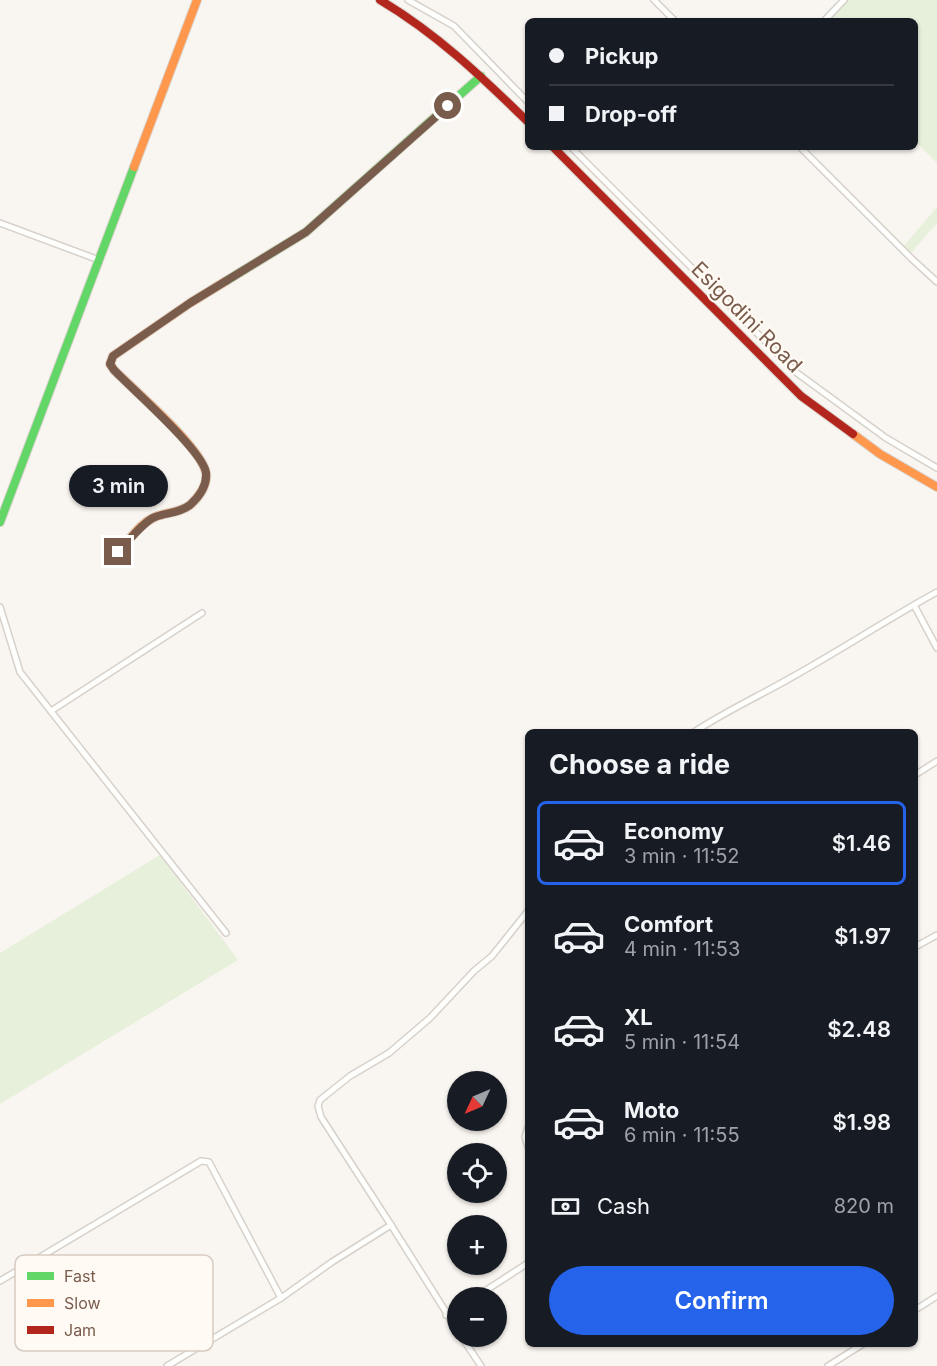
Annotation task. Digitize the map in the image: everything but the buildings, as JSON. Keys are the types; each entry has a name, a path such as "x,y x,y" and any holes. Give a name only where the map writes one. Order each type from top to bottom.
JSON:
{"street":[{"path":"0,522 197,0"},
{"path":"408,0 454,26 525,99"},
{"path":"654,0 672,18"},
{"path":"827,18 844,0"},
{"path":"383,1 441,40 525,119"},
{"path":"118,552 156,516 178,512 199,496 206,483 206,471 201,459 188,444 114,370 110,364 113,356 190,303 306,232 481,76"},
{"name":"Esigodini Road","path":"556,150 714,310 810,403 880,454 937,487"},
{"path":"574,150 808,382 886,438 937,468"},
{"path":"803,150 937,282"},
{"path":"0,223 99,260"},
{"path":"714,310 723,300"},
{"path":"699,729 937,592"},
{"path":"914,605 937,648"},
{"path":"0,607 20,672 226,933"},
{"path":"51,711 202,613"},
{"path":"918,773 937,761"},
{"path":"447,1315 321,1117 318,1106 320,1100 350,1076 389,1053 430,1018 474,971 492,956 525,915"},
{"path":"918,945 937,934"},
{"path":"44,1255 201,1161 208,1162 281,1298"},
{"path":"213,1339 281,1298 391,1226"},
{"path":"491,1287 525,1265"},
{"path":"0,1281 15,1272"},
{"path":"918,1309 937,1296"},
{"path":"468,1347 481,1366"},
{"path":"828,1366 858,1347"},
{"path":"167,1366 192,1351"}],"green space":[{"path":"847,0 937,0 937,163 918,144 918,18 830,18"},
{"path":"937,207 937,223 911,253 904,246"},
{"path":"160,855 238,960 0,1104 0,953"}],"traffic: fast":[{"path":"226,281 306,232 481,76"},
{"path":"0,522 134,167"}],"traffic: slow":[{"path":"134,167 197,0"},
{"path":"118,552 150,520 159,515 182,510 190,505 202,491 206,473 201,462 180,435 114,370 110,364 113,356 226,281"},
{"path":"853,434 880,454 937,487"}],"traffic: jam":[{"path":"380,0 439,41 476,72 525,119"},
{"path":"556,150 801,396 853,434"}],"route":[{"path":"118,552 150,520 156,516 178,512 199,496 206,483 206,471 201,459 188,444 114,370 110,364 113,356 190,303 306,232 448,106"}]}
